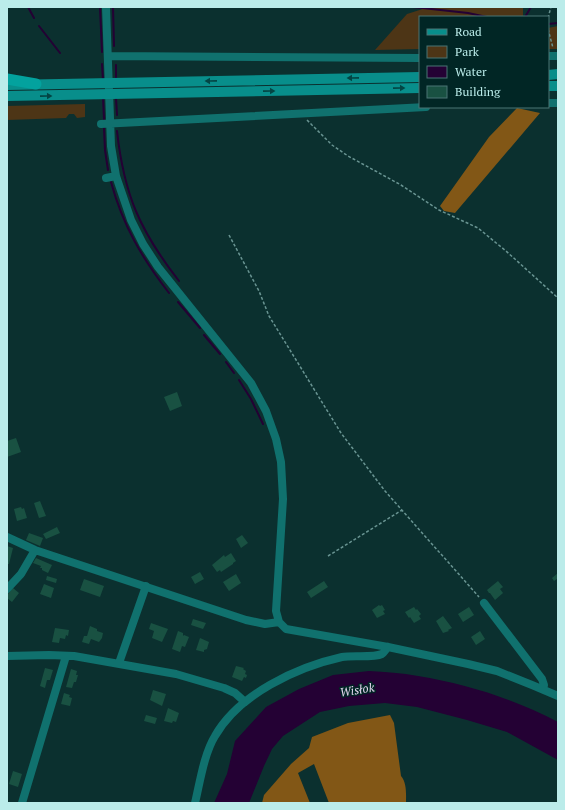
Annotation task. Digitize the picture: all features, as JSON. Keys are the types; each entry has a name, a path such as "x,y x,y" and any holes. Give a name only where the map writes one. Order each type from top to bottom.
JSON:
{"highway":[{"path":"7,80 36,84"}],"main road":[{"path":"7,85 419,77"},
{"path":"7,96 419,88"}],"street":[{"path":"106,7 108,56 105,123 111,146 116,176 129,214 143,244 176,291 217,339 251,383 266,411 276,439 280,462 283,499 276,611 279,622 286,629 388,647 497,671 558,696"},
{"path":"108,56 419,58"},
{"path":"105,123 419,107"},
{"path":"106,178 116,176"},
{"path":"7,537 35,550 246,620 265,624 279,622"},
{"path":"7,589 21,574 35,550"},
{"path":"118,663 146,586"},
{"path":"484,603 542,679 544,685 543,689"},
{"path":"195,803 208,752 215,736 235,710 250,698 295,672 344,657 382,654 388,647"},
{"path":"7,656 66,656 118,663 176,674 224,688 235,693 245,702"},
{"path":"22,803 66,656"}],"path":[{"path":"549,32 555,51 554,56"},
{"path":"301,113 318,132 348,156 401,185 439,210 478,228 558,298"},
{"path":"228,235 259,291 269,316 341,433 385,491 484,603"},
{"path":"328,556 402,510"}],"green space":[{"path":"429,7 523,7 523,16 419,16 419,49 375,50 407,14"},
{"path":"558,26 558,49 549,49 549,28"},
{"path":"85,104 85,117 77,118 74,114 69,114 66,118 7,120 7,106"}],"shaded area":[{"path":"517,108 540,113 455,213 444,211 440,206 489,137"},
{"path":"390,715 394,723 401,776 406,789 406,803 329,803 314,764 298,773 310,803 262,803 264,795 291,764 309,748 312,737 348,723"}],"water":[{"name":"Wisłok","path":"369,671 412,675 454,683 507,699 558,722 558,760 507,732 417,707 385,703 349,706 320,712 283,736 272,749 249,803 214,803 227,774 235,741 266,707 299,689 333,675"}],"building":[{"path":"177,392 182,406 170,411 164,397"},
{"path":"16,438 21,452 7,457 7,441"},
{"path":"40,501 46,516 39,518 34,503"},
{"path":"21,507 22,509 24,508 27,518 17,521 14,509"},
{"path":"57,527 60,533 46,539 43,534"},
{"path":"29,533 43,538 40,546 26,540"},
{"path":"242,535 248,543 241,548 236,539"},
{"path":"7,546 13,548 9,564 7,564"},
{"path":"231,553 236,561 221,572 220,570 217,572 212,565 224,555 225,557"},
{"path":"36,558 52,565 48,573 40,568 41,566 33,563"},
{"path":"200,572 204,579 195,584 191,577"},
{"path":"558,573 558,580 557,579 554,581 552,578"},
{"path":"236,574 241,583 229,591 223,582"},
{"path":"47,576 57,579 56,583 46,580"},
{"path":"84,579 104,586 100,597 80,590"},
{"path":"324,581 328,587 311,598 307,592"},
{"path":"498,581 503,587 500,589 503,593 495,600 487,590"},
{"path":"44,584 54,588 51,598 40,594"},
{"path":"13,588 19,593 12,602 7,598 7,595"},
{"path":"379,605 382,605 385,610 383,611 385,614 377,618 372,610"},
{"path":"414,607 421,614 419,616 421,619 414,623 405,612"},
{"path":"469,607 474,615 463,622 458,614"},
{"path":"443,616 452,628 443,633 436,621"},
{"path":"193,619 206,623 203,629 191,625"},
{"path":"151,623 168,629 162,642 152,638 154,631 149,629"},
{"path":"90,626 103,633 99,642 91,639 89,644 82,642 84,636 87,636"},
{"path":"55,628 69,630 68,636 66,635 65,639 60,638 59,643 52,642"},
{"path":"178,631 183,633 183,636 189,637 185,647 182,646 180,652 172,649"},
{"path":"480,631 485,639 476,645 471,637"},
{"path":"200,638 209,642 207,649 204,650 204,652 196,650"},
{"path":"236,666 244,668 243,669 246,671 246,678 244,677 242,681 232,677"},
{"path":"45,668 53,670 50,680 47,680 45,688 40,686"},
{"path":"71,669 77,671 76,675 78,675 72,688 66,687"},
{"path":"153,690 166,694 162,706 150,700"},
{"path":"64,693 70,695 69,697 72,698 70,706 61,704"},
{"path":"168,708 179,713 176,722 173,721 172,723 164,721"},
{"path":"146,715 157,718 155,724 144,721"},
{"path":"13,771 22,774 18,787 9,784"}],"waterway":[{"path":"28,7 34,18"},
{"path":"100,7 102,52"},
{"path":"113,7 114,46"},
{"path":"413,7 482,16"},
{"path":"526,16 531,7"},
{"path":"549,24 558,23"},
{"path":"39,26 60,53"},
{"path":"102,64 103,80"},
{"path":"116,65 116,80"},
{"path":"103,96 104,119"},
{"path":"116,98 117,115"},
{"path":"104,128 108,170"},
{"path":"117,131 124,174 136,211 144,228 165,263 179,281"},
{"path":"111,182 121,213 134,241 150,267 169,293"},
{"path":"178,302 200,328"},
{"path":"204,335 220,354"},
{"path":"226,362 234,373"},
{"path":"239,380 251,399 263,424"}]}
